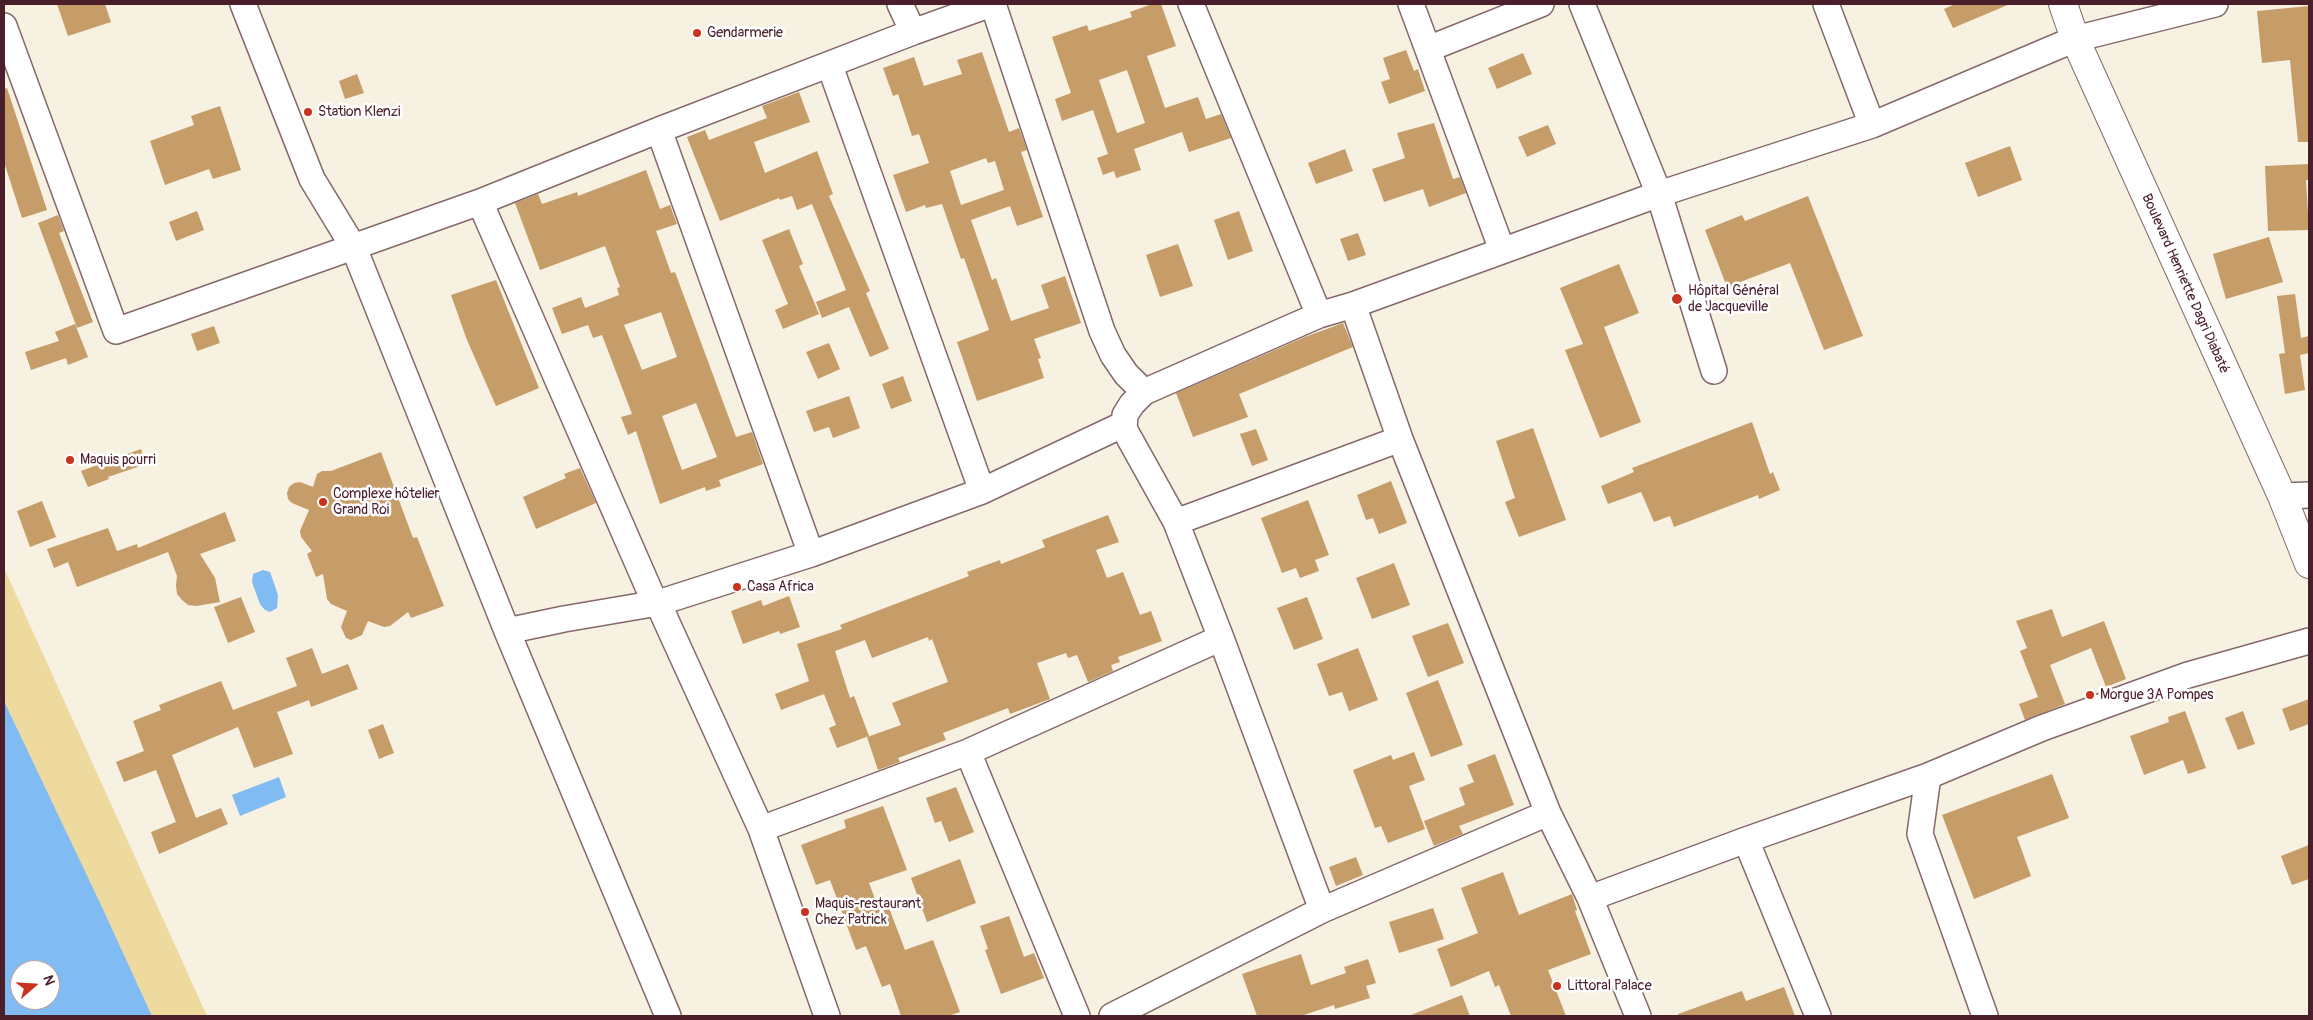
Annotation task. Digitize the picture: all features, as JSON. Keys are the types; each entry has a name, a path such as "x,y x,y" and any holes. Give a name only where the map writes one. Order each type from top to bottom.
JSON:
{"main road":[{"name":"Boulevard Henriette Dagri Diabaté","path":"2063,4 2075,39 2282,496 2309,564"}],"street":[{"path":"243,4 312,179 354,248 507,631 668,1016"},
{"path":"900,4 913,32"},
{"path":"4,26 116,331 480,202 659,130 830,66 913,32 992,4 1102,331 1126,374 1144,392"},
{"path":"1191,4 1319,315"},
{"path":"1411,4 1502,250"},
{"path":"1428,49 1542,4"},
{"path":"1582,4 1658,194 1714,371"},
{"path":"1826,4 1872,125"},
{"path":"1122,425 1124,429 1125,415 1132,404 1144,392 1319,315 1658,194 1872,125 2075,39 2215,4"},
{"path":"830,66 982,492"},
{"path":"659,130 811,554"},
{"path":"480,202 657,603 761,829 827,1016"},
{"path":"1353,304 1400,439 1548,813 1590,898 1638,1016"},
{"path":"507,631 657,603 811,554 982,492 1122,425"},
{"path":"1122,425 1176,522 1322,910"},
{"path":"1176,522 1400,439"},
{"path":"2282,496 2309,495"},
{"path":"761,829 968,752 1221,638"},
{"path":"1590,898 1746,840 1928,776 2042,728 2170,682 2309,641"},
{"path":"968,752 1077,1016"},
{"path":"1928,776 1920,834 1985,1016"},
{"path":"1112,1016 1322,910 1548,813"},
{"path":"1746,840 1818,1016"}],"sand":[{"path":"4,568 207,1016 152,1016 4,701"}],"water":[{"path":"263,570 270,572 278,595 277,608 270,612 265,610 260,604 252,582 253,574"},
{"path":"4,701 101,905 152,1016 4,1016"},
{"path":"279,777 286,797 240,816 232,795"}],"building":[{"path":"57,4 105,4 111,22 68,36"},
{"path":"1152,4 1161,4 1176,46 1147,56 1165,108 1198,97 1206,119 1221,114 1231,138 1189,152 1182,132 1134,149 1141,170 1116,178 1114,171 1103,175 1097,158 1108,154 1093,110 1062,121 1055,99 1071,93 1052,37 1087,25 1089,31 1132,17 1130,12","holes":["1127,70 1145,123 1117,133 1099,80"]},
{"path":"1955,4 2010,4 1953,28 1944,9"},
{"path":"2309,6 2309,142 2298,142 2290,60 2262,63 2257,11"},
{"path":"1406,50 1414,71 1418,69 1425,91 1389,104 1381,82 1390,79 1383,58"},
{"path":"982,52 1009,132 1019,128 1027,150 1021,152 1043,217 1017,226 1010,206 971,220 992,280 996,278 1011,321 1049,308 1041,285 1065,276 1081,323 1034,339 1041,358 1038,359 1044,378 977,401 957,342 989,330 964,258 961,259 942,204 926,208 925,205 906,212 893,175 929,163 919,134 912,136 898,94 893,96 883,68 914,57 924,86 962,74 957,60","holes":["986,158 988,163 995,161 1004,190 961,205 950,171"]},
{"path":"1523,53 1532,74 1497,89 1488,68"},
{"path":"357,74 364,93 345,99 339,81"},
{"path":"7,88 47,210 22,218 4,162 4,89"},
{"path":"799,92 810,122 754,142 765,173 817,151 833,194 829,196 870,291 866,293 889,349 870,357 849,307 822,318 816,302 846,290 812,204 797,210 792,196 780,200 779,198 720,221 687,137 705,130 709,140 767,118 762,106"},
{"path":"220,106 241,170 213,179 209,169 165,185 150,141 194,125 191,116"},
{"path":"1434,123 1453,179 1460,177 1466,193 1429,207 1423,189 1384,202 1372,169 1405,158 1397,133"},
{"path":"1548,125 1556,144 1527,157 1518,137"},
{"path":"2010,146 2022,180 1978,197 1965,163"},
{"path":"1345,149 1353,171 1316,184 1308,163"},
{"path":"2309,164 2309,180 2306,180 2309,230 2268,231 2265,166"},
{"path":"646,170 660,209 670,205 677,224 656,231 671,273 675,272 736,437 752,432 763,464 719,480 721,486 706,491 705,487 660,504 636,431 628,435 621,417 632,414 602,335 593,338 588,325 562,334 552,308 581,297 585,308 619,295 617,288 620,287 605,246 540,270 515,203 538,194 542,204 577,192 578,196","holes":["661,312 677,357 642,370 624,325","696,403 717,457 682,470 662,416"]},
{"path":"1808,196 1863,336 1824,350 1790,263 1727,287 1705,230 1742,215 1745,221"},
{"path":"197,211 204,230 176,241 169,222"},
{"path":"1239,211 1253,251 1228,260 1214,220"},
{"path":"58,215 64,231 59,233 93,322 77,328 38,223"},
{"path":"789,229 803,264 799,266 819,314 783,329 775,310 788,304 762,240"},
{"path":"1358,233 1366,255 1348,261 1340,239"},
{"path":"2269,237 2283,282 2226,299 2213,254"},
{"path":"1178,244 1193,286 1160,297 1146,255"},
{"path":"1619,264 1639,313 1604,327 1641,422 1600,438 1565,350 1583,344 1560,288"},
{"path":"496,280 539,388 496,406 467,340 451,295"},
{"path":"2295,294 2301,338 2309,336 2309,353 2300,355 2305,390 2285,394 2279,354 2285,353 2277,296"},
{"path":"1343,323 1353,347 1239,394 1248,417 1193,437 1176,393 1305,337"},
{"path":"75,324 88,357 68,365 66,358 31,370 25,352 59,341 55,332"},
{"path":"214,326 220,343 197,351 191,334"},
{"path":"829,343 840,369 818,379 806,352"},
{"path":"903,376 912,401 891,409 882,384"},
{"path":"849,396 860,428 833,438 829,427 814,432 806,411"},
{"path":"1752,422 1770,474 1773,472 1780,490 1759,499 1758,495 1674,527 1670,516 1654,522 1641,492 1608,504 1601,486 1634,472 1632,468"},
{"path":"1533,428 1566,520 1519,537 1505,502 1515,498 1496,441"},
{"path":"1256,429 1268,460 1252,466 1240,434"},
{"path":"141,449 146,464 108,477 109,479 88,487 81,471"},
{"path":"381,452 413,538 417,537 444,606 411,618 408,612 390,626 384,627 368,621 362,635 351,640 346,638 341,627 347,611 331,604 327,599 323,574 316,577 307,554 312,551 301,537 300,531 309,510 292,503 288,499 287,493 289,487 294,483 300,482 313,487 317,474 322,471 331,471"},
{"path":"580,468 596,503 536,529 523,497 566,478 564,474"},
{"path":"1391,481 1407,523 1379,534 1373,518 1366,520 1357,495"},
{"path":"1308,500 1329,555 1315,560 1319,571 1300,578 1296,568 1282,573 1261,518"},
{"path":"42,501 56,537 30,547 17,511"},
{"path":"225,512 236,541 200,554 215,578 220,602 196,606 188,605 182,600 177,594 177,576 168,552 77,587 68,562 54,568 47,549 108,528 117,551 137,544 138,548"},
{"path":"1108,515 1119,542 1096,550 1107,578 1123,572 1140,615 1151,611 1162,641 1118,657 1120,662 1111,665 1113,671 1088,682 1077,655 1068,658 1066,653 1037,663 1050,699 1010,714 1008,708 943,733 946,740 898,758 900,762 878,770 867,737 901,725 892,703 948,682 932,639 929,641 928,637 872,658 865,640 835,651 850,698 854,696 869,736 837,748 829,728 836,725 824,694 781,710 775,694 809,681 797,644 842,629 840,625 969,576 967,572 1000,560 1001,564 1045,547 1042,540"},
{"path":"1394,563 1410,605 1372,619 1356,578"},
{"path":"789,596 800,627 780,634 779,631 743,644 731,611 761,600 763,606"},
{"path":"241,597 255,632 228,643 214,607"},
{"path":"1307,597 1323,639 1294,650 1277,608"},
{"path":"2052,609 2062,637 2104,621 2126,679 2106,687 2091,648 2050,665 2065,704 2025,720 2019,704 2038,697 2020,651 2027,648 2016,621"},
{"path":"1448,623 1464,663 1428,677 1412,636"},
{"path":"312,648 322,674 348,664 358,689 311,707 309,700 277,712 293,754 254,768 238,727 172,755 196,818 221,808 228,824 159,854 151,832 176,822 156,770 124,782 116,762 144,751 133,721 161,710 159,705 221,681 233,710 297,686 286,658"},
{"path":"1358,648 1378,700 1349,711 1342,692 1329,696 1317,664"},
{"path":"1438,680 1463,745 1431,757 1406,693"},
{"path":"2309,699 2309,724 2290,731 2282,709"},
{"path":"2185,711 2206,768 2188,774 2183,760 2144,775 2130,736 2169,722 2168,717"},
{"path":"2243,711 2255,744 2238,750 2225,718"},
{"path":"383,724 394,753 379,759 368,730"},
{"path":"1414,752 1425,780 1409,786 1425,829 1388,843 1381,826 1375,828 1353,770 1391,755 1393,760"},
{"path":"1495,754 1514,805 1459,826 1463,834 1434,846 1424,821 1465,805 1459,788 1474,782 1467,765"},
{"path":"2052,774 2069,818 2017,837 2031,876 1974,899 1942,815"},
{"path":"956,787 974,832 949,842 941,821 935,823 926,798"},
{"path":"883,806 907,870 869,883 880,912 889,908 905,950 933,940 960,1012 948,1016 901,1016 890,984 882,987 866,946 856,950 830,880 816,885 801,845 846,828 844,820"},
{"path":"2309,845 2309,879 2292,885 2281,856"},
{"path":"1356,857 1363,875 1336,886 1329,867"},
{"path":"960,859 976,903 927,922 911,878"},
{"path":"1503,872 1519,915 1572,894 1577,910 1575,911 1591,954 1548,970 1566,1016 1511,1016 1499,985 1495,987 1489,971 1451,987 1437,949 1478,933 1461,888"},
{"path":"1433,908 1444,939 1399,953 1389,922"},
{"path":"1009,916 1024,957 1034,953 1044,978 1001,994 985,950 988,949 980,926"},
{"path":"1301,954 1311,985 1346,973 1344,967 1368,959 1376,983 1366,986 1370,998 1335,1009 1334,1005 1301,1016 1257,1016 1242,974"},
{"path":"1784,987 1795,1016 1678,1016 1678,1014 1742,991 1746,1001"},
{"path":"1462,995 1470,1016 1411,1016 1411,1015"}],"place":[{"name":"Gendarmerie","path":"697,33"},
{"name":"Station Klenzi","path":"308,112"},
{"name":"Hôpital Général de Jacqueville","path":"1677,299"},
{"name":"Maquis pourri","path":"70,460"},
{"name":"Complexe hôtelier Grand Roi","path":"323,502"},
{"name":"Casa Africa","path":"737,587"},
{"name":"Morgue 3A Pompes","path":"2090,695"},
{"name":"Maquis-restaurant Chez Patrick","path":"805,912"},
{"name":"Littoral Palace","path":"1557,986"}]}
